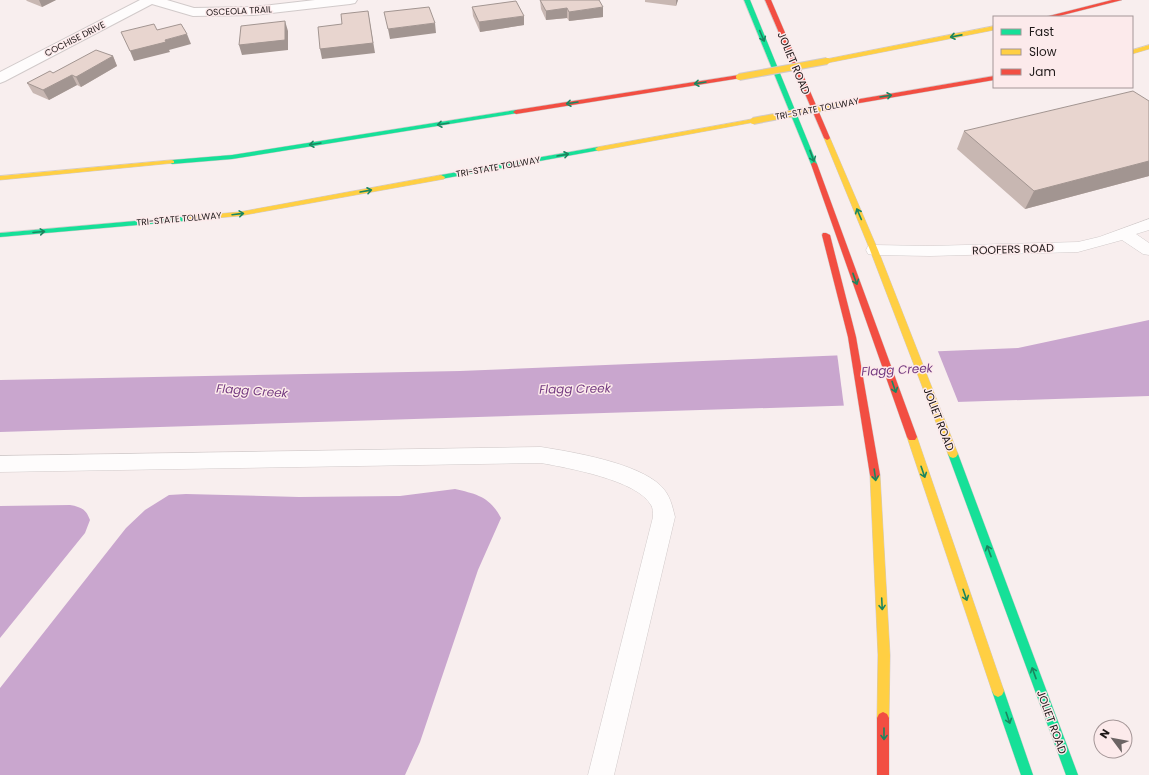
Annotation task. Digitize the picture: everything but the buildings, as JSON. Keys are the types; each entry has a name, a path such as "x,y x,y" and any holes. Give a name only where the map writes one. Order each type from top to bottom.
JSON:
{"main road":[{"path":"738,0 752,36"},
{"name":"JOLIET ROAD","path":"747,0 808,146 911,435 1027,775"},
{"name":"JOLIET ROAD","path":"768,0 874,250 945,434 1072,775"},
{"path":"1052,16 1119,0"},
{"path":"0,178 232,157 739,77 993,28"},
{"path":"1133,52 1149,47"},
{"path":"763,66 769,80"},
{"name":"TRI-STATE TOLLWAY","path":"0,235 239,214 753,121 848,102 993,78"},
{"path":"780,109 786,124"},
{"path":"822,224 829,245 852,337 870,436 876,480 884,648 883,775"}],"street":[{"name":"OSCEOLA TRAIL","path":"151,0 193,12 254,12 350,0"},
{"name":"COCHISE DRIVE","path":"0,78 151,0"}],"lane":[{"name":"ROOFERS ROAD","path":"874,250 930,252 1078,247 1103,241 1149,224"},
{"path":"1124,234 1149,250"},
{"path":"0,464 541,455 577,461 624,476 652,491 662,502 664,517 601,775"}],"water":[{"name":"Flagg Creek","path":"1149,320 1149,396 0,432 0,380 460,371 1018,348"},
{"path":"455,489 476,495 487,501 497,511 501,518 478,570 420,742 405,775 0,775 0,688 126,528 145,510 169,495 186,494 299,497 400,496"},
{"path":"70,505 83,509 87,513 90,520 85,533 0,638 0,506"}],"pier":[{"path":"937,349 959,404 844,407 837,353"}],"traffic: fast":[{"path":"747,0 814,164"},
{"path":"172,162 232,157 516,112"},
{"path":"441,177 598,149"},
{"path":"0,235 192,218"},
{"path":"953,454 1072,775"},
{"path":"998,691 1027,775"}],"traffic: slow":[{"path":"827,61 993,28"},
{"path":"1133,52 1149,47"},
{"path":"739,77 827,61"},
{"path":"753,121 848,103"},
{"path":"598,149 753,121"},
{"path":"827,138 874,250"},
{"path":"0,178 172,162"},
{"path":"192,218 239,214 441,177"},
{"path":"874,250 953,454"},
{"path":"912,437 998,691"},
{"path":"875,475 884,655 883,718"}],"traffic: jam":[{"path":"768,0 827,138"},
{"path":"1052,16 1119,0"},
{"path":"516,112 739,77"},
{"path":"848,103 993,78"},
{"path":"814,164 912,437"},
{"path":"826,235 852,337 875,475"},
{"path":"883,718 883,775"}]}
